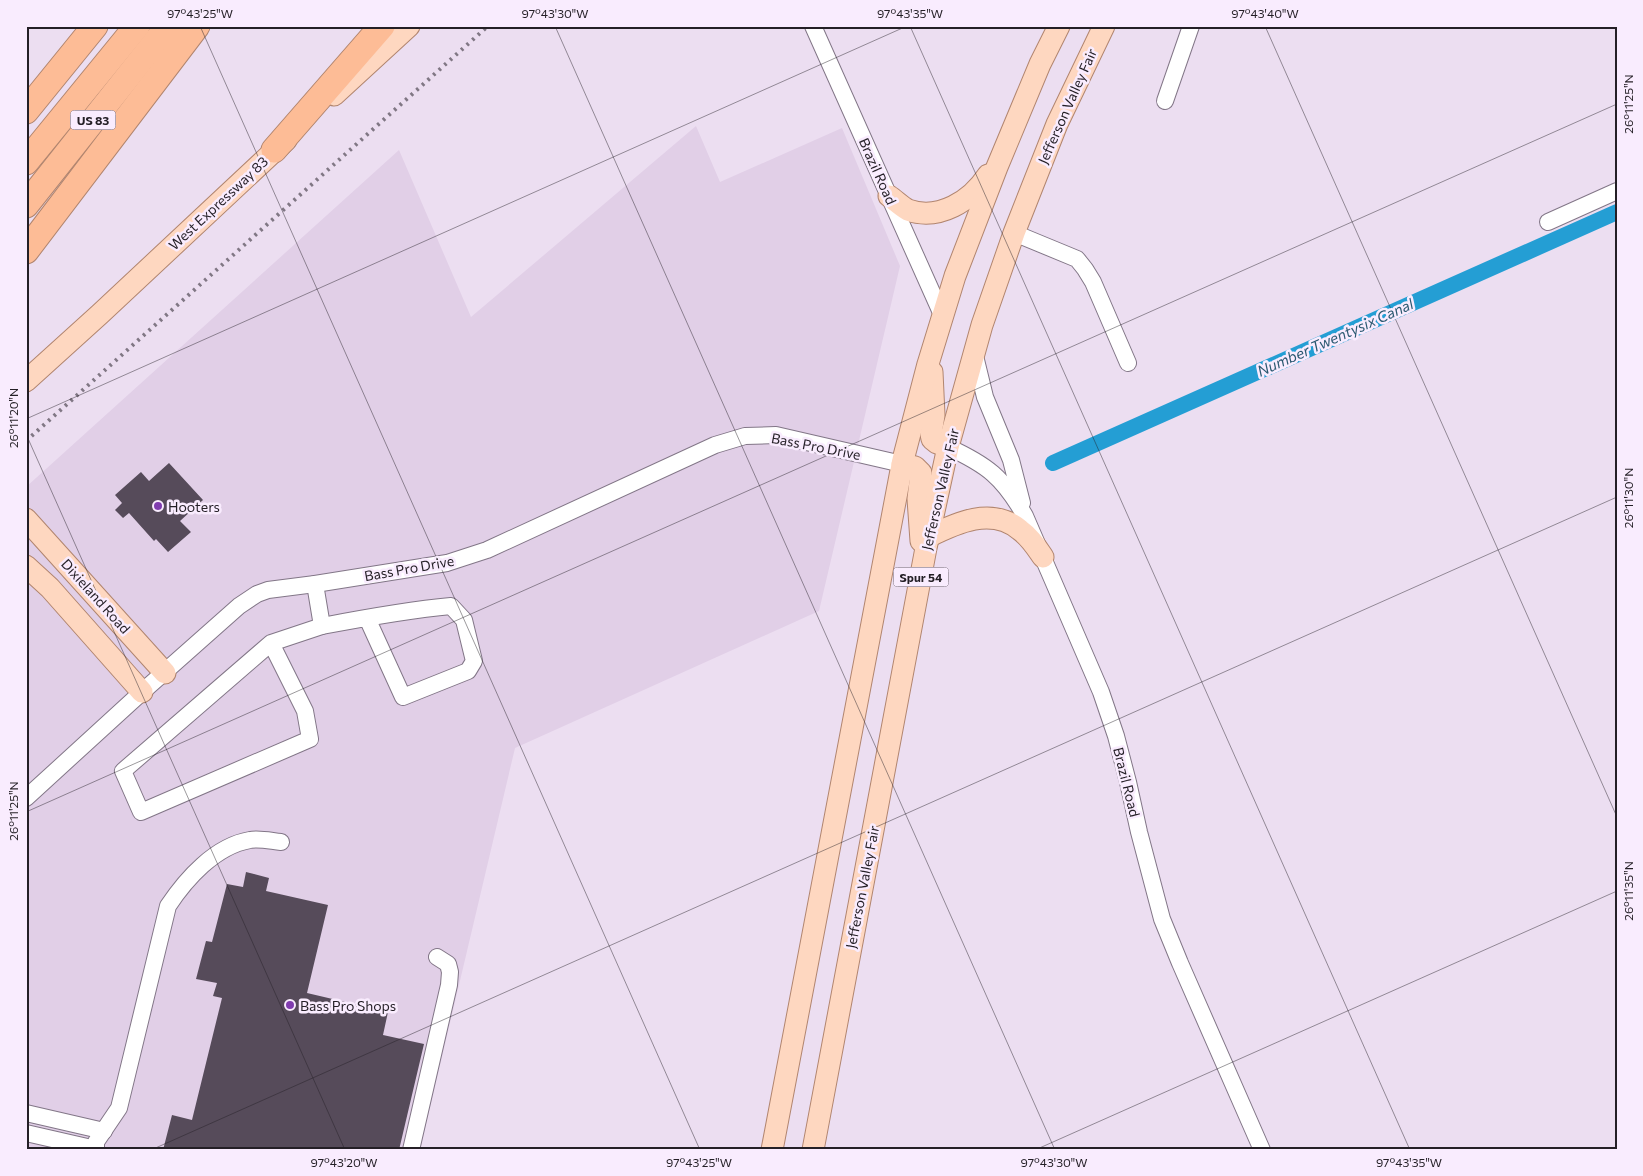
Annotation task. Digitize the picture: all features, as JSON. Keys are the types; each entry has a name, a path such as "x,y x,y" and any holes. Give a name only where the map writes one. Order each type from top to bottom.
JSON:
{"highway":[{"path":"26,111 95,26"},
{"path":"26,162 137,26"},
{"name":"US 83","path":"26,205 168,26"},
{"path":"26,251 197,26"},
{"path":"274,150 382,26"}],"main road":[{"name":"West Expressway 83","path":"31,374 410,26"},
{"name":"Spur 54","path":"772,1150 902,464 955,276 1003,152 1040,64 1060,26"},
{"name":"Jefferson Valley Fair","path":"813,1150 928,537 948,447 982,325 1014,233 1057,124 1104,26"},
{"path":"889,196 907,209 923,213 940,211 956,206 972,195 984,182 1003,152"},
{"path":"933,350 934,415 930,434 937,443 948,447"},
{"path":"902,464 915,467 921,473 918,499 923,566"},
{"name":"Dixieland Road","path":"26,518 165,673"},
{"path":"928,537 966,521 981,518 995,519 1007,522 1020,529 1031,540 1043,557"},
{"name":"Dixieland Road","path":"26,566 50,588 142,692"}],"street":[{"name":"Brazil Road","path":"813,26 943,317"},
{"path":"1165,101 1191,26"},
{"path":"1548,222 1617,191"},
{"path":"1014,233 1077,260 1085,269 1093,282 1128,363"},
{"path":"974,354 985,397 1019,486 1024,516"},
{"name":"Bass Pro Drive","path":"26,798 239,606 257,594 268,590 447,563 464,558 487,550 715,446 745,436 776,435 902,464"},
{"name":"Brazil Road","path":"948,447 972,458 1001,480 1024,516 1043,557 1091,668 1116,736 1162,919 1262,1150"},
{"path":"315,584 322,626"},
{"path":"271,643 305,711 310,739 142,812 123,771 271,643 322,626 417,609 450,606 464,620 474,661 468,670 403,697 367,618"},
{"path":"26,1133 96,1150 96,1142 119,1108 168,906 180,888 205,864 232,845 252,840 280,842"},
{"path":"411,1150 449,985 450,972 448,964 437,957"},
{"path":"26,1113 104,1131"}],"shaded area":[{"path":"696,126 720,182 842,128 900,266 819,611 515,748 420,1150 26,1150 26,487 399,150 471,317"}],"building":[{"name":"Hooters","path":"169,463 203,500 180,521 191,532 168,552 156,539 154,541 129,513 123,518 115,510 122,503 115,495 141,472 149,481"},
{"name":"Bass Pro Shops","path":"246,872 269,878 266,891 328,905 307,993 388,1012 383,1035 424,1044 399,1150 163,1150 172,1115 192,1120 222,998 213,996 217,983 196,979 206,941 212,942 227,884 243,887"}],"waterway":[{"name":"Number Twentysix Canal","path":"1053,463 1617,212"}],"railway":[{"path":"26,441 488,26"}],"place":[{"name":"Hooters","path":"158,506"},
{"name":"Bass Pro Shops","path":"290,1005"}]}
